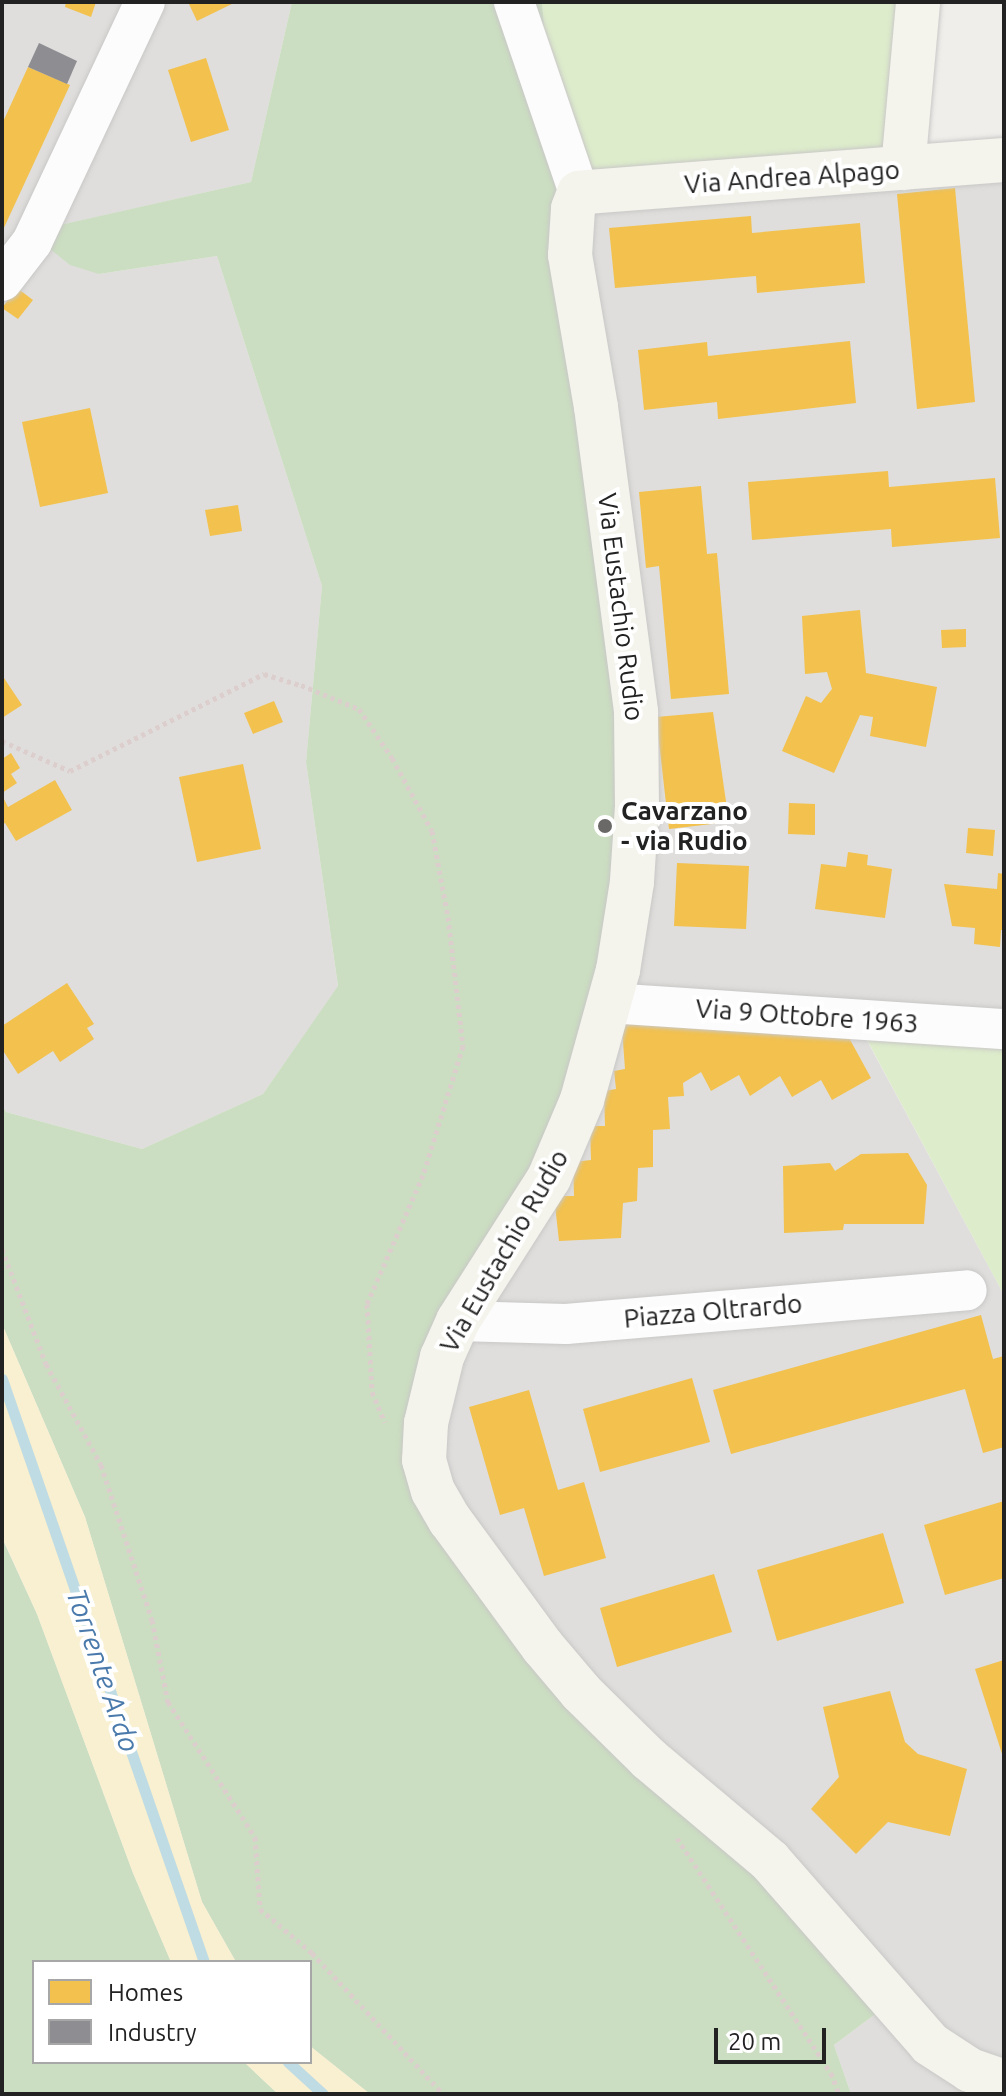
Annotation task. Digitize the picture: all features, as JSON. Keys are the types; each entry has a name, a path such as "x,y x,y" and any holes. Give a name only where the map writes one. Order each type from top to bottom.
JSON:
{"street":[{"path":"2,281 32,242 145,2"},
{"path":"514,2 579,193"},
{"path":"903,168 918,2"},
{"name":"Via Andrea Alpago","path":"579,193 1004,160"},
{"name":"Via Eustachio Rudio","path":"579,193 573,209 570,255 596,407 639,755 632,882 610,1003 582,1100 555,1166 525,1220 458,1321 433,1388 424,1460 433,1491 450,1520 543,1647 581,1692 649,1759 770,1861 930,2044 970,2070 1004,2082"},
{"name":"Via 9 Ottobre 1963","path":"610,1003 1004,1029"},
{"name":"Piazza Oltrardo","path":"458,1321 566,1324 967,1290"}],"path":[{"path":"2,741 70,771 264,674 301,685 359,709 392,758 432,831 448,917 463,1046 423,1175 367,1304 372,1392 390,1432"},
{"path":"2,1249 46,1364 101,1465 152,1620 168,1702 255,1837 260,1909 312,1953 443,2094"},
{"path":"670,1827 831,2073 839,2094"}],"shaded area":[{"path":"2,2 292,2 251,182 31,232 99,274 217,256 322,586 306,762 338,987 263,1094 142,1149 6,1112 2,1105"},
{"path":"1004,169 1004,1036 858,1024 1004,1295 1004,2094 851,2094 834,2045 886,2006 610,1712 438,1483 421,1406 557,192"}],"green space":[{"path":"292,2 542,2 557,192 625,711 625,862 572,1111 421,1406 438,1483 610,1712 886,2006 834,2045 851,2094 370,2094 312,2048 312,1960 235,1960 202,1902 85,1517 2,1324 2,1105 6,1112 142,1149 263,1094 338,986 306,762 322,586 217,256 99,274 70,265 29,232 251,182"},
{"path":"542,2 926,2 910,178 557,192"},
{"path":"858,1023 1004,1036 1004,1295"},
{"path":"2,1538 37,1614 133,1873 170,1960 32,1960 32,2064 246,2064 278,2094 2,2094"}],"sand":[{"path":"2,1324 85,1517 202,1902 235,1960 170,1960 133,1873 37,1614 2,1537"},
{"path":"312,2048 370,2094 278,2094 246,2064 312,2064"}],"building: Homes":[{"path":"66,2 96,2 91,17 65,7"},
{"path":"188,2 236,2 197,21"},
{"path":"206,58 229,130 191,142 168,70"},
{"path":"28,67 70,85 2,232 2,124"},
{"path":"955,188 975,402 917,409 897,194"},
{"path":"751,216 752,233 860,223 865,283 757,293 756,276 615,288 609,228"},
{"path":"17,288 33,300 18,319 2,308"},
{"path":"850,341 856,403 718,419 717,402 644,410 638,350 707,342 708,356"},
{"path":"90,408 108,493 40,507 22,422"},
{"path":"888,471 889,487 995,478 1000,538 892,547 891,529 752,540 748,482"},
{"path":"701,486 707,554 717,553 729,694 671,699 659,566 646,568 639,492"},
{"path":"238,505 242,531 210,536 205,510"},
{"path":"860,610 866,673 937,687 926,747 870,736 873,717 860,715 834,773 782,751 806,696 821,703 832,689 827,672 805,674 802,616"},
{"path":"966,629 966,647 942,648 941,630"},
{"path":"2,675 22,705 2,718"},
{"path":"274,701 283,722 253,734 244,713"},
{"path":"713,712 729,822 669,829 656,717"},
{"path":"11,753 20,768 11,774 17,783 2,793 2,759"},
{"path":"243,764 261,849 197,862 179,777"},
{"path":"55,780 72,810 16,841 5,823 2,825 2,795 8,807"},
{"path":"789,803 815,804 815,835 788,834"},
{"path":"968,828 995,830 993,856 966,853"},
{"path":"848,852 868,855 867,865 892,869 885,918 815,909 821,864 846,867"},
{"path":"677,863 749,866 746,929 674,926"},
{"path":"998,873 1004,874 1004,930 1001,930 1000,947 974,944 975,928 952,926 944,884 997,889"},
{"path":"67,983 94,1024 87,1028 94,1039 60,1062 53,1051 18,1074 2,1049 2,1026"},
{"path":"678,1012 692,1029 719,1014 731,1032 759,1018 773,1035 799,1022 813,1037 842,1025 871,1078 832,1100 821,1080 792,1097 780,1076 750,1096 739,1075 711,1091 701,1072 683,1083 684,1096 668,1097 670,1129 653,1130 653,1167 638,1168 637,1201 623,1203 621,1238 559,1241 554,1196 574,1196 573,1162 591,1160 590,1126 605,1126 604,1091 616,1089 614,1071 625,1069 621,1015"},
{"path":"908,1153 927,1185 924,1224 844,1224 843,1230 784,1233 783,1166 830,1163 835,1171 861,1154"},
{"path":"981,1315 993,1359 1004,1356 1004,1447 983,1453 965,1389 731,1454 713,1390"},
{"path":"692,1378 710,1442 600,1472 583,1409"},
{"path":"529,1390 558,1490 584,1482 606,1558 544,1576 524,1508 500,1515 469,1407"},
{"path":"1004,1501 1004,1578 945,1595 924,1525"},
{"path":"883,1533 904,1603 777,1641 757,1570"},
{"path":"714,1574 732,1632 617,1667 600,1608"},
{"path":"1004,1660 1004,1757 1003,1757 975,1669"},
{"path":"890,1691 905,1742 918,1754 967,1769 950,1836 888,1822 856,1854 811,1809 839,1777 823,1707"}],"building: Industry":[{"path":"39,43 77,61 67,84 28,67"}],"waterway":[{"name":"Torrente Ardo","path":"2,1379 203,1960"},
{"name":"Torrente Ardo","path":"290,2064 323,2094"}],"place":[{"name":"Cavarzano - via Rudio","path":"605,826"}]}
